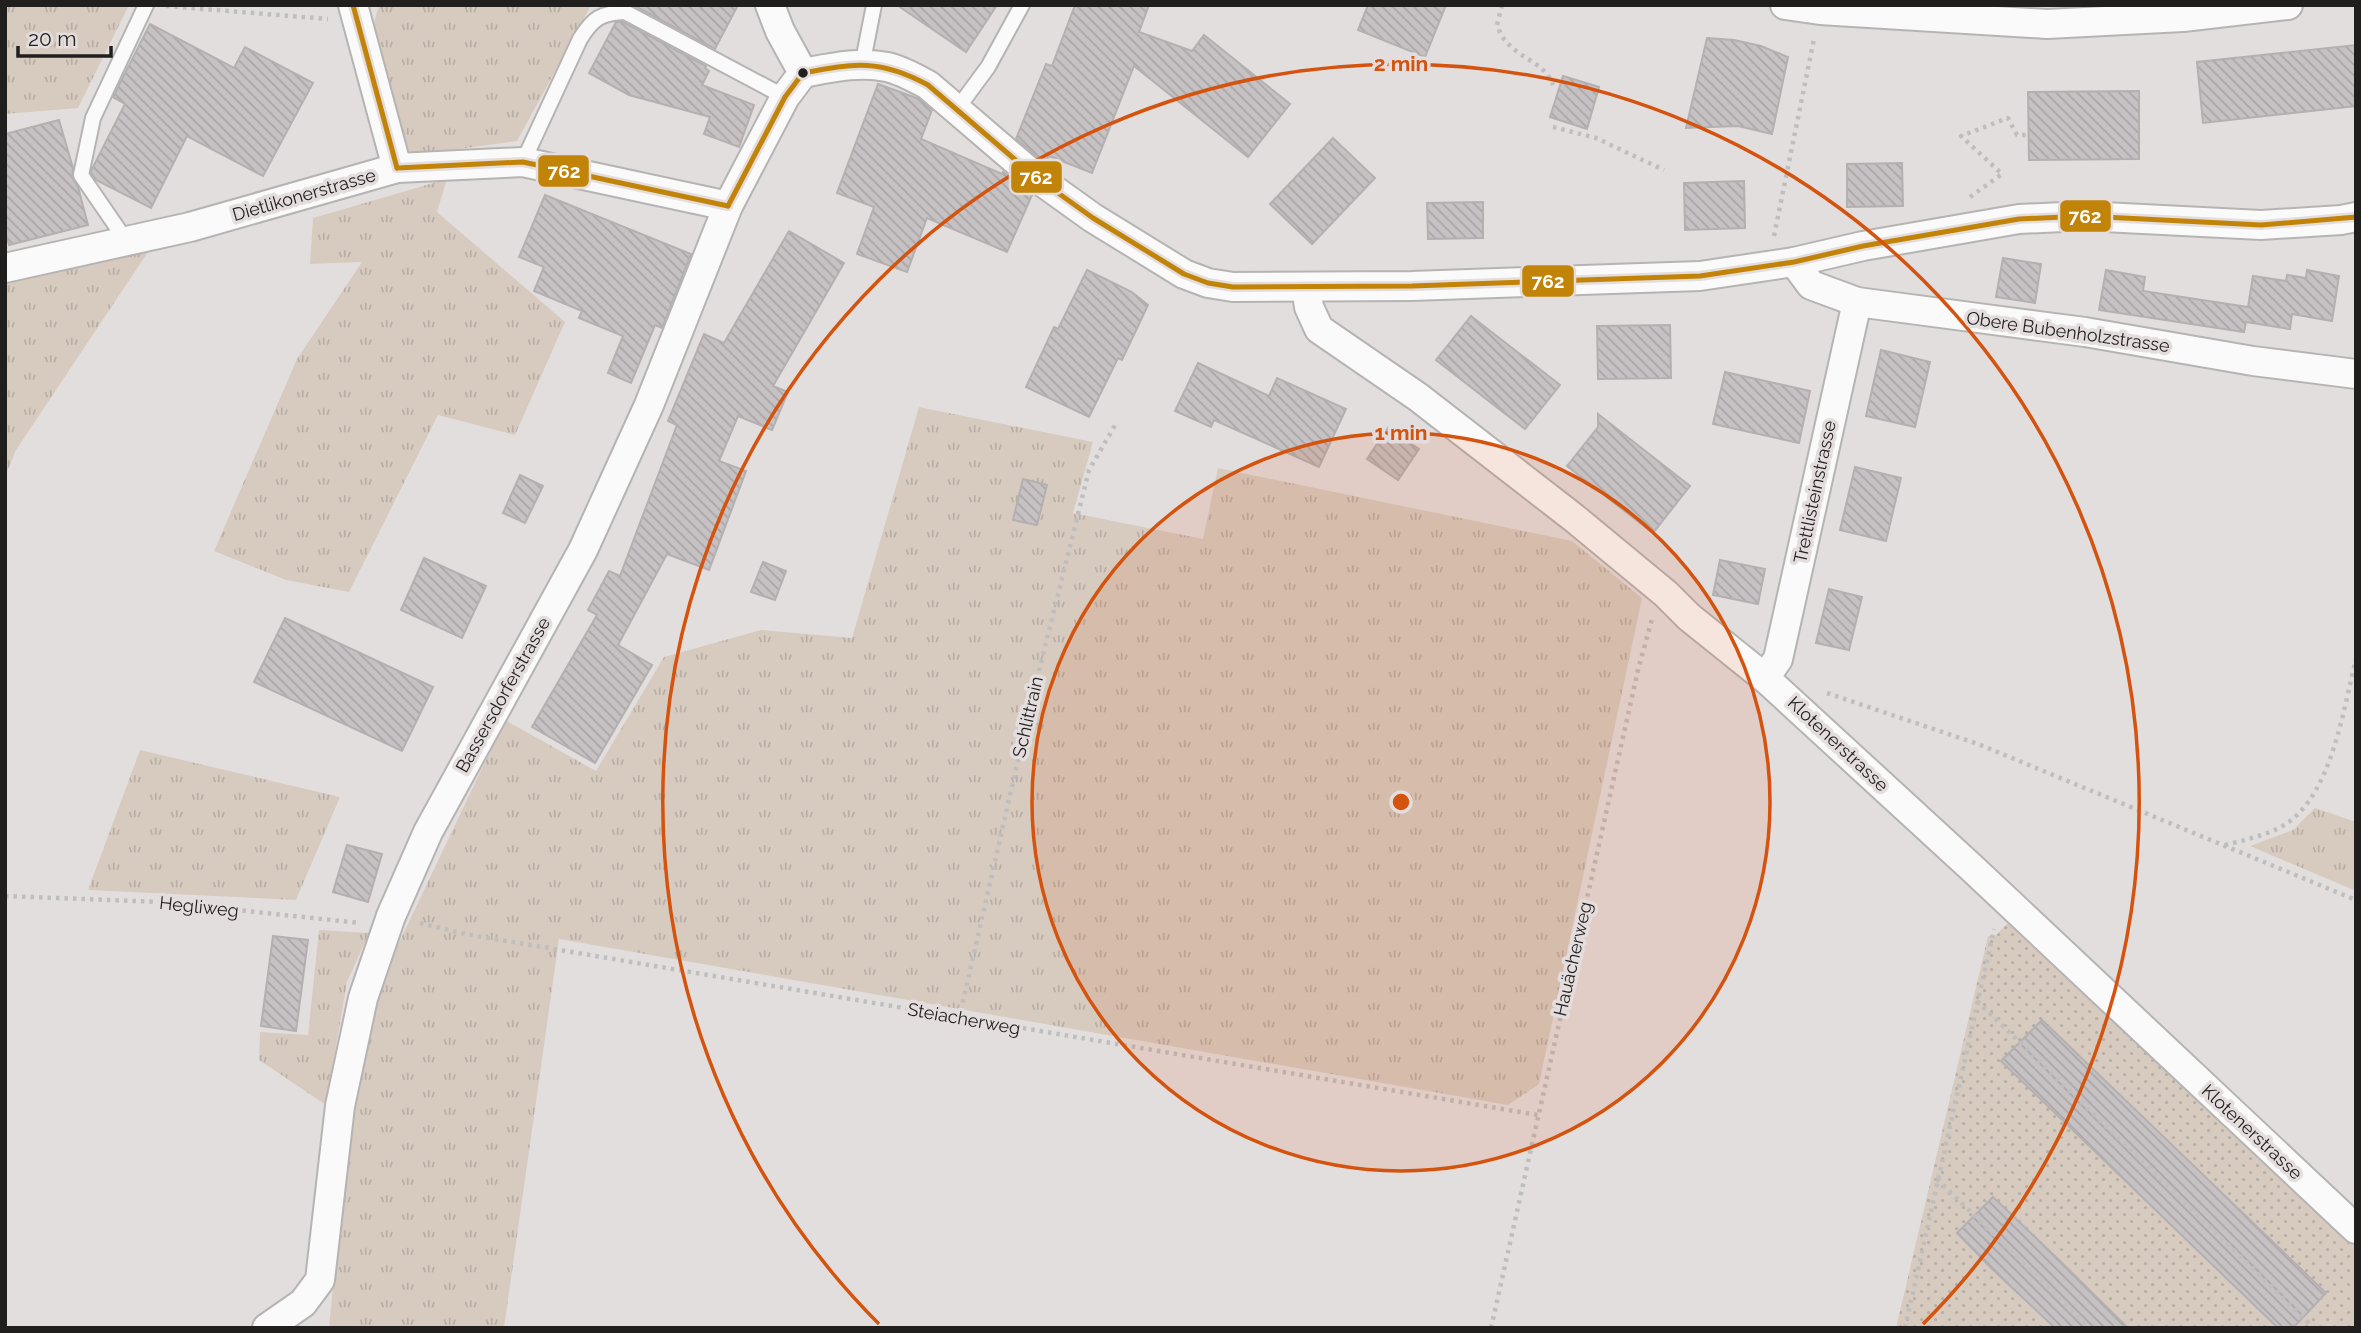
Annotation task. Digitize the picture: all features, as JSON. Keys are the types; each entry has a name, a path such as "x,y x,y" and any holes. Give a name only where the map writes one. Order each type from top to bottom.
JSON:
{"street":[{"path":"770,5 780,31 803,73 843,65 886,67 909,75 928,85 1033,175 1093,218 1184,274 1208,283 1233,287 1412,286 1700,276 2019,219 2084,216 2261,225 2356,217"},
{"path":"1785,5 2047,24 2183,17 2288,5"},
{"path":"357,8 397,168"},
{"name":"Bassersdorferstrasse","path":"267,1328 303,1303 320,1280 340,1107 363,998 391,916 428,832 583,550 649,405 728,206 785,97 803,73"},
{"name":"Dietlikonerstrasse","path":"5,268 190,227 397,168 523,162 728,206"},
{"name":"Obere Bubenholzstrasse","path":"1782,263 1811,285 1857,302 2085,332 2253,361 2356,374"},
{"name":"Klotenerstrasse","path":"1306,287 1309,307 1319,330 1418,397 1574,518 1765,678 1973,869 2007,904 2356,1229"},
{"name":"Trettlisteinstrasse","path":"1765,678 1778,659 1857,302"}],"lane":[{"path":"127,242 80,175 93,118 146,5"},
{"path":"862,66 874,5"},
{"path":"957,108 988,67 1022,5"},
{"path":"523,162 580,39 590,23 607,13 625,12 785,97"}],"path":[{"path":"159,5 307,19 335,19 357,8"},
{"path":"1502,5 1497,26 1504,40 1525,58 1548,72 1553,85"},
{"path":"1782,263 1773,240 1812,53"},
{"path":"1966,200 2002,174 1961,136 2008,118 2017,135 2029,135"},
{"path":"1553,127 1596,138 1664,170"},
{"name":"Schlittrain","path":"959,1018 1031,703 1089,470 1117,422"},
{"name":"Hauächerweg","path":"1491,1328 1638,670 1657,605 1666,594"},
{"path":"2224,845 2286,824 2314,795 2333,752 2356,659"},
{"path":"1825,692 1978,744 2356,900"},
{"name":"Hegliweg","path":"5,896 161,902 358,923 391,916"},
{"path":"1905,1328 1991,936 2007,904"},
{"name":"Steiacherweg","path":"391,916 464,934 1538,1115"},
{"path":"1977,1001 2314,1328"},
{"path":"1937,1179 2089,1328"}],"green space":[{"path":"5,5 129,5 78,108 5,114"},
{"path":"379,5 590,7 517,141 407,156 374,23"},
{"path":"447,179 437,212 565,322 515,435 438,415 349,592 286,580 214,551 297,359 362,262 310,264 313,218"},
{"path":"150,249 16,450 5,477 5,280"},
{"path":"919,407 1093,442 1073,513 1203,539 1218,468 1572,541 1642,598 1539,1084 1508,1105 559,939 504,1328 329,1328 350,1109 385,972 505,720 596,771 664,657 761,630 852,638"},
{"path":"140,750 340,797 296,900 88,890"},
{"path":"2315,808 2356,822 2356,891 2250,846 2293,830"},
{"path":"2008,923 2356,1248 2356,1328 1896,1328 1988,936 1995,936"},
{"path":"319,930 369,933 347,982 326,1105 259,1060 260,1032 308,1035"}],"building":[{"path":"633,5 738,5 715,49"},
{"path":"897,5 997,5 966,52"},
{"path":"1075,5 1149,5 1139,32 1192,51 1204,35 1290,104 1248,157 1134,66 1092,173 1049,156 1045,163 1016,139 1046,64 1052,66"},
{"path":"1368,5 1446,5 1425,57 1358,30"},
{"path":"616,22 623,22 706,66 709,71 702,85 754,105 739,147 704,134 710,117 629,95 589,73"},
{"path":"150,24 234,68 245,47 313,83 263,176 187,136 151,208 96,180 91,173 92,169 125,104 113,97"},
{"path":"1707,38 1761,46 1788,57 1772,134 1738,126 1686,128"},
{"path":"2356,45 2356,106 2203,123 2197,62"},
{"path":"1563,76 1599,87 1587,129 1550,117"},
{"path":"878,84 919,99 932,110 921,139 1002,174 1003,172 1032,195 1007,252 927,218 907,272 857,254 874,207 837,193"},
{"path":"2139,91 2139,159 2029,160 2028,92"},
{"path":"59,120 73,168 72,177 78,187 88,225 9,245 5,231 5,134"},
{"path":"1333,138 1375,178 1312,244 1270,204"},
{"path":"1902,163 1903,206 1847,207 1847,164"},
{"path":"1744,181 1745,228 1685,230 1684,183"},
{"path":"545,195 691,254 662,328 655,325 631,383 608,373 623,336 579,318 582,311 534,291 544,267 519,257"},
{"path":"1483,202 1483,238 1428,239 1427,203"},
{"path":"789,231 844,263 773,386 788,392 772,430 738,416 719,461 746,471 709,570 667,554 618,645 652,665 595,763 532,727 597,615 588,610 609,571 620,576 677,425 668,421 704,334 724,343"},
{"path":"2003,258 2041,264 2035,303 1996,297"},
{"path":"1087,270 1132,292 1148,305 1122,360 1118,358 1089,417 1026,387 1054,327 1058,329"},
{"path":"2106,270 2145,277 2143,291 2248,307 2253,276 2286,281 2287,275 2306,278 2307,270 2339,276 2332,321 2292,314 2290,329 2246,322 2244,332 2099,310"},
{"path":"1471,316 1560,385 1525,429 1436,360"},
{"path":"1670,325 1671,378 1598,379 1597,326"},
{"path":"1881,350 1930,362 1915,427 1866,416"},
{"path":"1198,363 1269,396 1277,378 1346,409 1319,467 1214,420 1211,427 1175,411"},
{"path":"1725,372 1810,391 1799,443 1713,424"},
{"path":"1598,414 1690,486 1653,533 1567,466 1598,427"},
{"path":"1388,428 1419,449 1398,480 1367,459"},
{"path":"1855,467 1901,478 1886,541 1840,530"},
{"path":"520,475 543,486 525,523 503,513"},
{"path":"1023,479 1047,485 1037,525 1013,520"},
{"path":"424,558 486,586 462,638 401,610"},
{"path":"1720,560 1765,569 1758,604 1713,595"},
{"path":"763,562 786,571 775,600 751,592"},
{"path":"1829,589 1862,597 1849,650 1816,643"},
{"path":"285,618 433,687 402,751 254,682"},
{"path":"347,845 382,854 368,902 333,892"},
{"path":"273,936 308,940 296,1031 261,1026"},
{"path":"2042,1020 2326,1293 2293,1328 2278,1328 2001,1061"},
{"path":"1993,1197 2128,1328 2055,1328 1990,1267 1957,1233"}],"transit line":[{"name":"762","path":"353,5 397,168"},
{"name":"762","path":"803,73 838,67 881,67 928,85 1033,175 1093,218 1184,274 1208,283 1233,287 1412,286 1700,276 1794,262 1863,246 2019,219 2084,216 2261,225 2356,217"},
{"name":"762","path":"728,206 785,97 803,73"},
{"name":"762","path":"397,168 523,162 728,206"}]}
